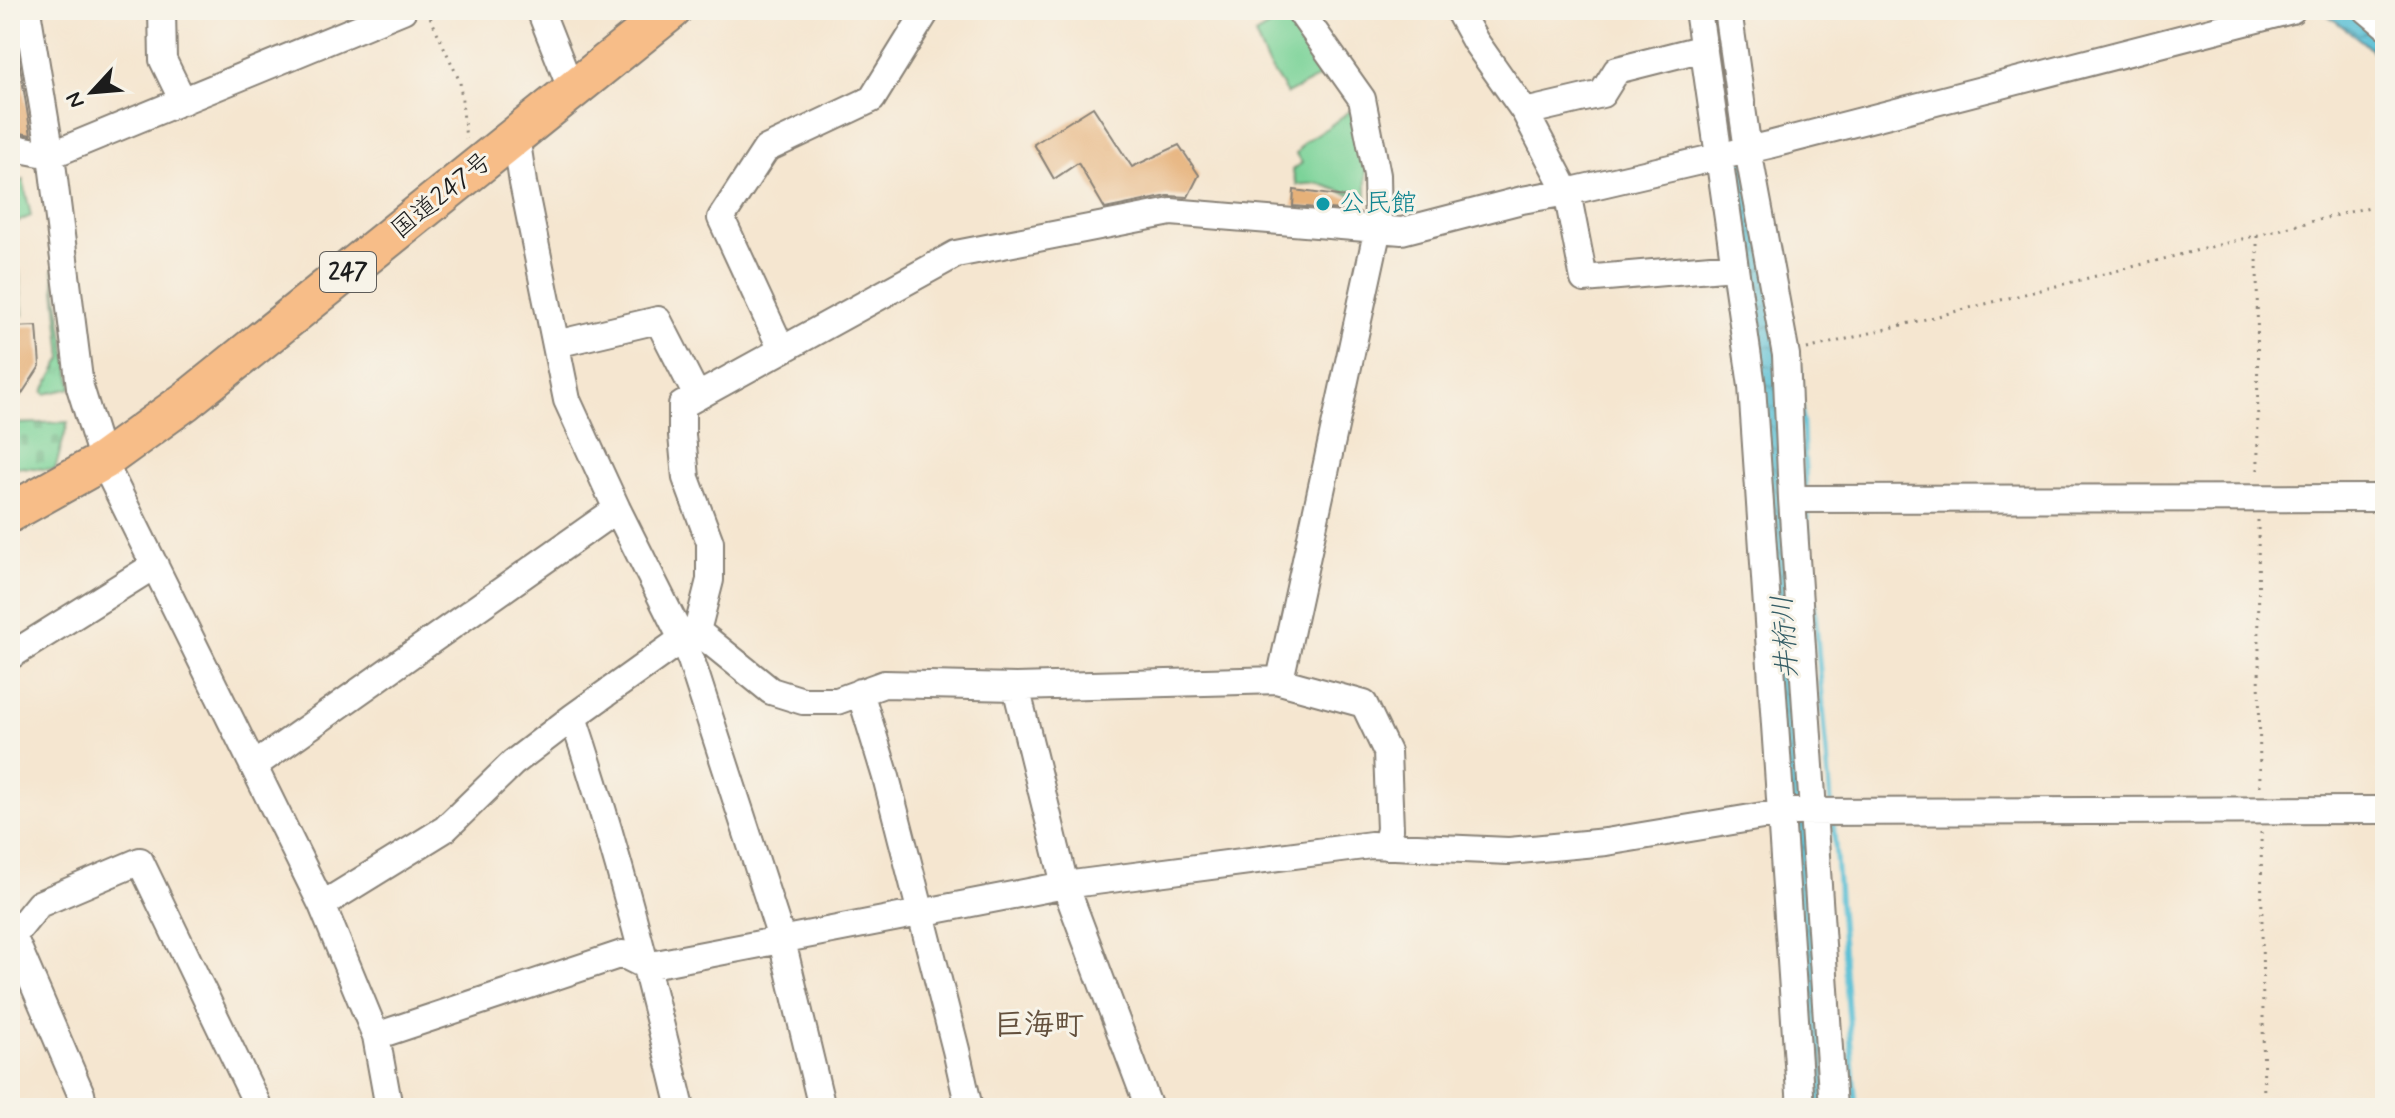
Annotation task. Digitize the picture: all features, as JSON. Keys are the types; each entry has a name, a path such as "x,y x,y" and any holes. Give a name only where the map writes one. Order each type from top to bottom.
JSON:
{"highway":[{"name":"国道247号","path":"10,513 103,461 242,359 672,10"}],"street":[{"path":"27,10 51,155 80,387 103,461 322,905 376,1036 389,1108"},
{"path":"162,10 163,60 183,101"},
{"path":"10,147 51,155 183,101 362,18 403,10"},
{"path":"540,10 572,91"},
{"path":"782,350 721,218 766,149 872,99 927,10"},
{"path":"1276,680 1280,680 1378,228 1377,175 1362,99 1299,10"},
{"path":"1458,10 1475,41 1525,112 1567,192 1584,279 1734,266"},
{"path":"1698,10 1752,386 1784,813 1801,1108"},
{"path":"1728,10 1748,150 1786,355 1792,499 1833,1108"},
{"path":"322,905 445,829 513,763 689,635 710,580 710,542 686,478 682,405 956,254 1171,212 1402,231 1522,200 1748,150 2292,10"},
{"path":"2367,10 2385,25"},
{"path":"1525,112 1602,94 1617,70 1704,48"},
{"path":"516,136 567,400 617,509 689,635 691,660 782,941 822,1108"},
{"path":"556,344 658,320 697,396"},
{"path":"1792,499 2385,498"},
{"path":"255,765 617,509"},
{"path":"10,655 155,565"},
{"path":"689,635 771,691 803,701 837,701 884,684 1016,687 1276,680 1364,704 1387,752 1390,829 1386,846"},
{"path":"1016,687 1065,885 1149,1108"},
{"path":"860,692 886,777 969,1108"},
{"path":"573,717 602,803 681,1108"},
{"path":"376,1036 622,954 646,966 1065,885 1371,845 1509,851 1606,842 1784,813 2385,810"},
{"path":"84,1108 81,1094 11,938 39,904 140,861 259,1108"}],"path":[{"path":"427,10 460,82 469,174"},
{"path":"1786,355 2385,203"},
{"path":"2257,236 2264,1108"}],"green space":[{"path":"1293,12 1337,68 1287,94 1267,63 1255,35"},
{"path":"1355,107 1366,156 1366,200 1318,183 1297,185 1292,170 1302,163 1296,154 1304,142"},
{"path":"23,180 31,216 10,225 10,185"},
{"path":"53,268 72,388 45,394 43,392 62,358"},
{"path":"19,270 23,315 10,317 10,273"},
{"path":"68,422 55,470 10,466 10,424"}],"water":[{"name":"井桁川","path":"1707,10 1721,10 1781,357 1827,1108 1811,1108"},
{"path":"2321,10 2348,10 2385,39 2385,63 2363,42"}],"building":[{"path":"11,10 31,135 10,131"},
{"path":"1093,107 1132,167 1179,145 1199,175 1188,197 1168,196 1105,209 1078,163 1054,179 1034,144"},
{"name":"公民館","path":"1294,190 1353,198 1352,211 1293,206"},
{"path":"37,326 40,366 10,412 10,327"}],"waterway":[{"path":"1800,368 1806,491"},
{"name":"井桁川","path":"1806,505 1831,802"},
{"path":"1833,820 1856,1108"}],"place":[{"name":"公民館","path":"1323,204"}],"district":[{"name":"巨海町","path":"1039,1025"}]}
